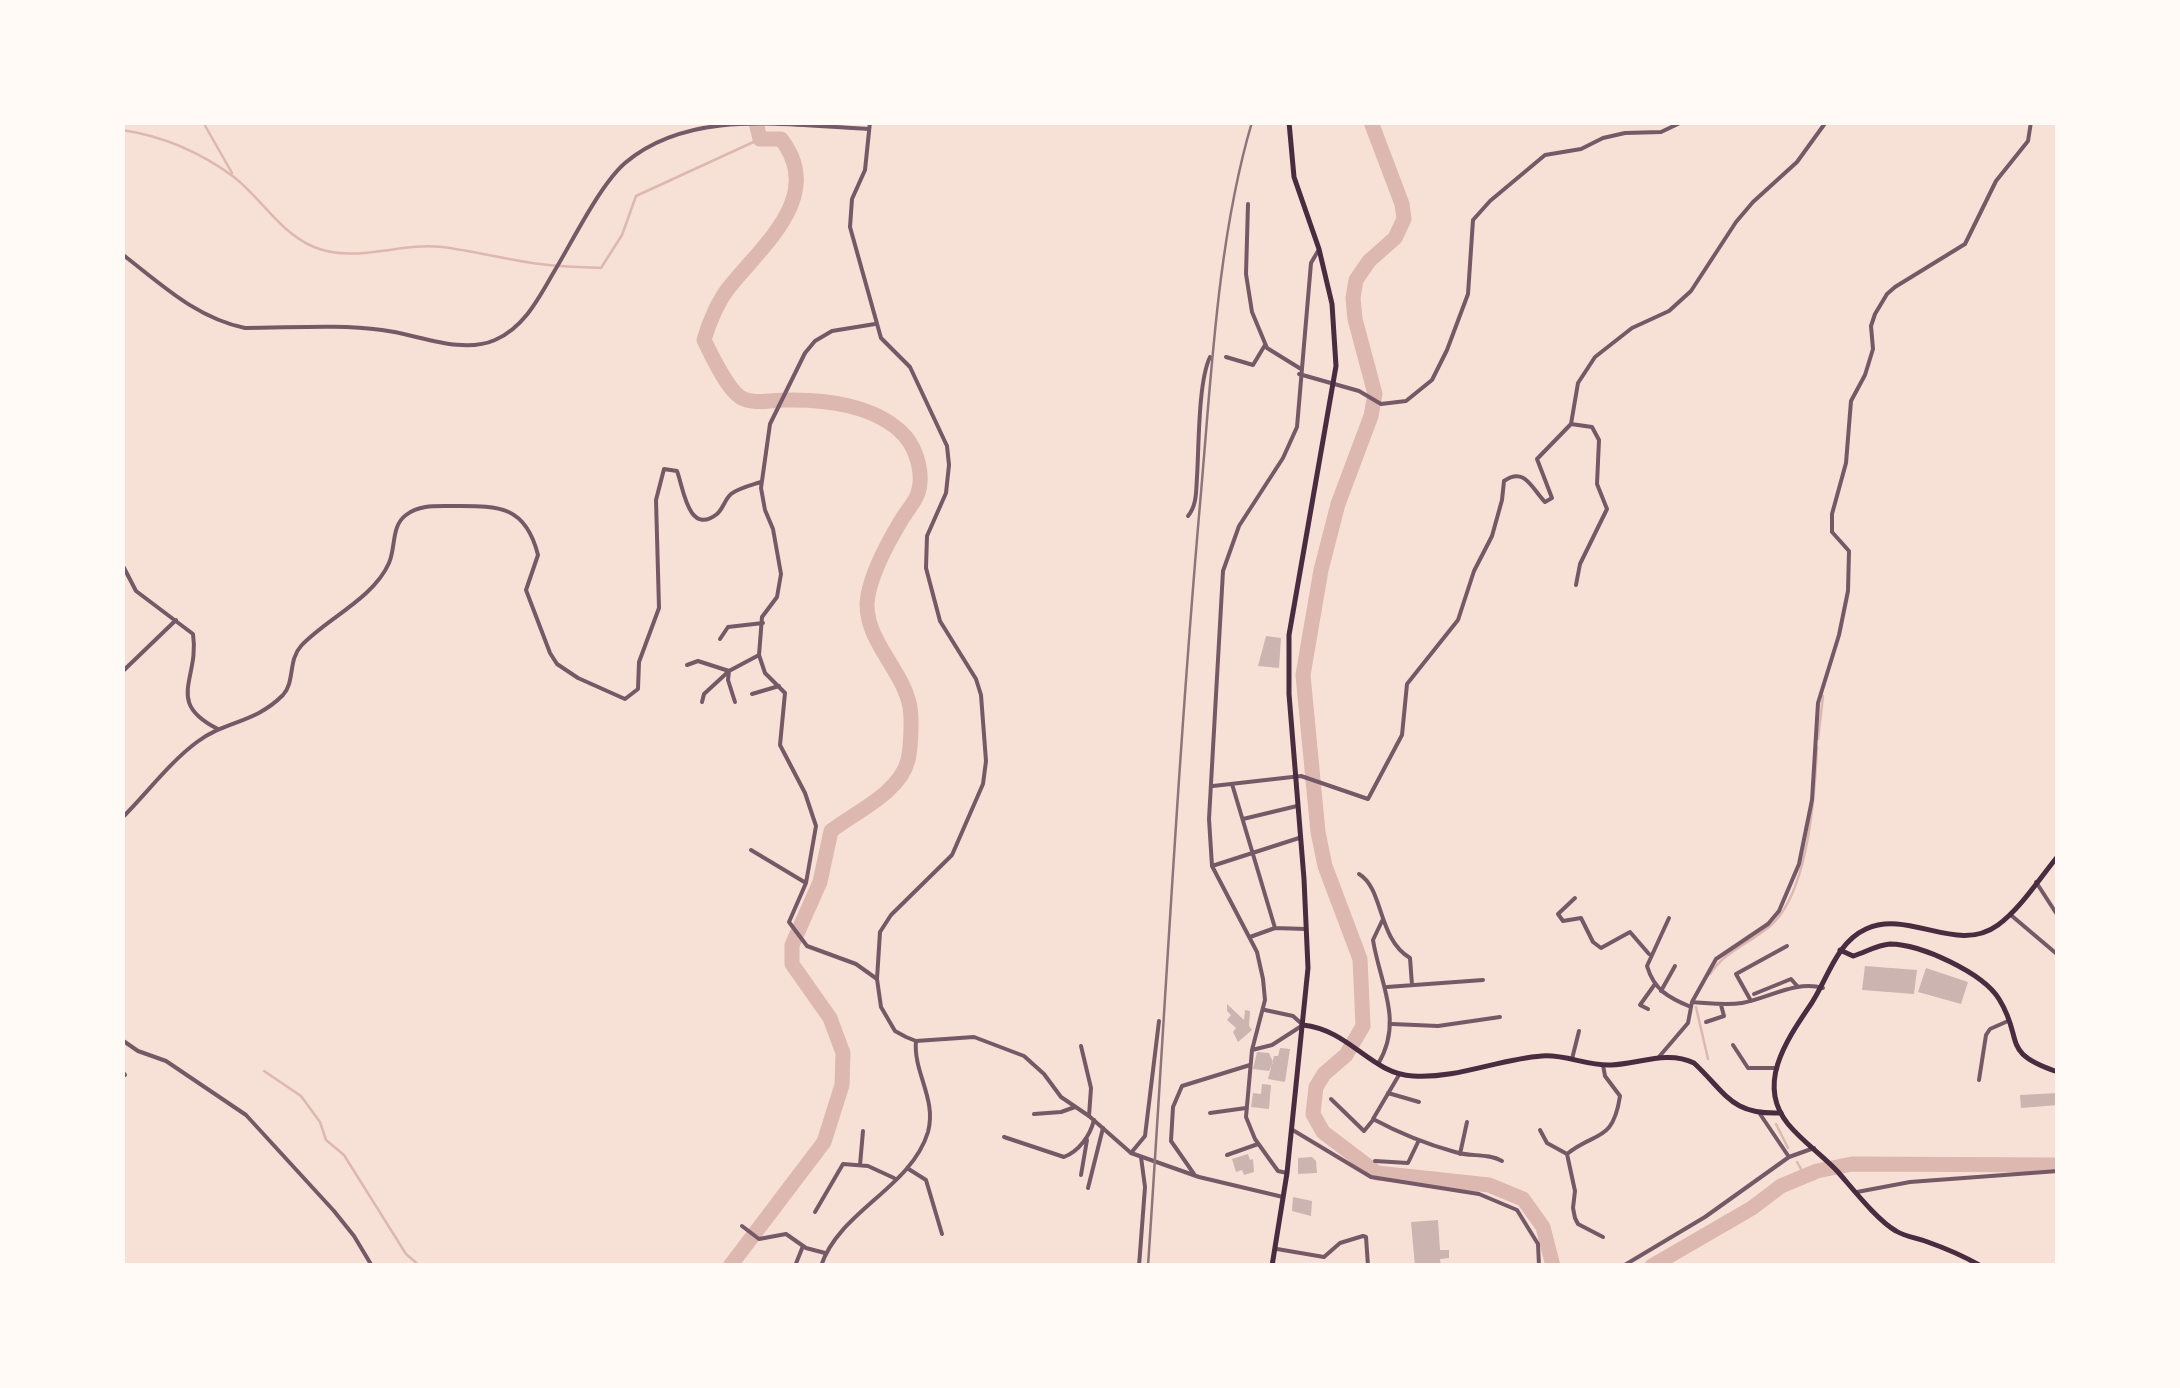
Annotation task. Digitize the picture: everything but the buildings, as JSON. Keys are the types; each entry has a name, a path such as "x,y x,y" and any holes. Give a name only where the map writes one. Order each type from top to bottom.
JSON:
{"main road":[{"path":"1272,1266 1287,1173 1308,968 1288,680 1290,636 1334,383 1334,323 1319,249 1294,177 1289,122"},
{"path":"1980,1266 1958,1253 1896,1231 1791,1128 1780,1112 1776,1068 1783,1045 1823,988 1840,950 1861,931 1875,925 1906,923 1951,935 1976,935 1994,928 2010,914 2058,856"},
{"path":"1840,950 1853,956 1884,945 1918,949 1979,977 1996,993 2012,1039 2024,1058 2058,1072"},
{"path":"1303,1025 1340,1036 1399,1075 1438,1076 1541,1056 1603,1064 1658,1058 1690,1060 1741,1109 1760,1114 1780,1112"}],"street":[{"path":"1248,204 1248,300 1265,345 1300,372 1359,391 1381,404 1406,401 1432,380 1468,294 1473,220 1490,201 1545,155 1580,149 1603,138 1660,132 1682,122"},
{"path":"1213,786 1304,776 1368,798 1402,736 1408,684 1458,620 1474,570 1492,536 1504,482 1510,476 1523,477 1549,502 1552,490 1537,459 1571,424 1578,384 1595,358 1632,328 1670,312 1692,291 1736,222 1797,162 1826,122"},
{"path":"1658,1058 1688,1023 1692,1004 1716,959 1768,924 1800,864 1812,800 1818,703 1839,634 1850,566 1849,551 1832,532 1832,514 1846,463 1851,401 1872,349 1875,314 1894,287 1966,244 1996,181 2028,141 2031,122"},
{"path":"122,254 192,308 224,324 244,328 383,330 448,342 494,341 527,316 603,189 625,163 671,137 699,128 870,126 864,170 852,199 850,226 880,338 910,367 947,446 946,493 927,536 926,568 940,620 968,664 981,694 986,760 983,784 952,856 891,915 880,932 877,979 886,1019 895,1031 916,1040 966,1036 1012,1050 1034,1063 1061,1098 1092,1118 1131,1152 1194,1175 1284,1197"},
{"path":"1287,1173 1278,1171 1248,1122 1250,1064 1263,1009 1261,969 1250,936 1212,866 1209,819 1223,570 1239,526 1293,440 1297,427 1311,263 1319,249"},
{"path":"874,324 832,331 815,341 805,353 770,424 762,482 764,510 773,529 781,574 778,597 762,618 759,655 764,672 784,694 780,745 805,793 816,826 806,882 789,922 808,946 856,964 877,979"},
{"path":"1226,358 1253,365 1265,345"},
{"path":"1188,516 1198,484 1203,388 1210,357"},
{"path":"1571,424 1592,427 1597,434 1597,484 1607,509 1580,564 1576,585"},
{"path":"122,818 195,743 218,729 252,719 286,692 301,645 384,573 399,522 411,511 429,506 492,506 506,509 521,520 538,556 526,590 556,664 616,697 629,698 638,689 640,662 659,608 656,500 664,469 678,471 689,510 702,519 719,512 730,495 762,482"},
{"path":"122,564 136,590 192,634 187,694 190,708 218,729"},
{"path":"122,672 176,620"},
{"path":"720,639 728,627 762,622"},
{"path":"702,702 704,694 729,672 759,655"},
{"path":"687,666 698,660 729,672"},
{"path":"729,672 735,702"},
{"path":"752,694 779,686"},
{"path":"1232,784 1275,928"},
{"path":"1244,819 1297,806"},
{"path":"1212,866 1299,838"},
{"path":"751,850 806,882"},
{"path":"1359,874 1372,887 1382,921 1399,952 1410,958 1412,985"},
{"path":"2036,882 2058,916"},
{"path":"1575,898 1558,914 1563,921 1581,918 1594,942 1602,948 1630,932 1649,954"},
{"path":"2010,914 2058,955"},
{"path":"1669,918 1649,954 1647,966 1654,984 1666,997 1692,1004 1720,1005 1751,1002 1808,983 1823,988"},
{"path":"1378,1064 1385,1054 1392,1024 1387,988 1373,940 1382,921"},
{"path":"1250,936 1275,928 1306,929"},
{"path":"1751,1002 1736,974 1786,946"},
{"path":"1661,991 1674,966"},
{"path":"1754,994 1791,979 1798,987"},
{"path":"1387,988 1483,980"},
{"path":"1648,1009 1640,1005 1654,984"},
{"path":"1706,1022 1724,1016 1720,1005"},
{"path":"1252,1050 1272,1044 1303,1025 1293,1016 1263,1009"},
{"path":"1392,1024 1438,1026 1500,1017"},
{"path":"1131,1152 1145,1136 1159,1021"},
{"path":"1979,1080 1986,1035 1990,1029 2008,1022"},
{"path":"1572,1059 1578,1031"},
{"path":"122,1040 138,1051 166,1061 246,1115 344,1224 372,1266"},
{"path":"821,1266 826,1253 922,1146 931,1116 927,1088 915,1055 916,1040"},
{"path":"1733,1045 1748,1068 1776,1068"},
{"path":"1081,1046 1091,1088 1092,1118 1081,1175"},
{"path":"1194,1175 1171,1141 1173,1107 1182,1086 1250,1064"},
{"path":"1567,1154 1603,1136 1611,1124 1620,1096 1605,1076 1603,1064"},
{"path":"1332,1098 1364,1131 1399,1075"},
{"path":"1388,1093 1419,1102"},
{"path":"1034,1114 1075,1107"},
{"path":"1210,1112 1246,1108"},
{"path":"1760,1114 1789,1157"},
{"path":"1373,1119 1460,1154 1502,1160"},
{"path":"1460,1154 1468,1122"},
{"path":"1088,1188 1102,1128"},
{"path":"1291,1129 1371,1177 1480,1194 1517,1210 1538,1244 1539,1266"},
{"path":"1540,1130 1547,1143 1567,1154 1576,1191 1573,1208 1578,1224 1603,1237"},
{"path":"860,1165 863,1131"},
{"path":"1004,1137 1064,1157 1074,1153 1087,1137"},
{"path":"1375,1160 1408,1163 1419,1140"},
{"path":"1227,1155 1258,1144"},
{"path":"1623,1266 1705,1217 1789,1157 1815,1148"},
{"path":"1139,1266 1145,1188 1141,1157"},
{"path":"815,1212 843,1164 860,1165 895,1179"},
{"path":"906,1168 926,1180 942,1234"},
{"path":"1855,1190 2058,1171"},
{"path":"742,1226 759,1239 786,1234 803,1246 826,1253"},
{"path":"1276,1249 1324,1256 1340,1243 1363,1236 1368,1266"},
{"path":"794,1266 803,1246"}],"waterway":[{"path":"203,122 232,173"},
{"path":"730,1266 824,1142 842,1085 843,1053 830,1018 792,964 792,945 820,882 831,831 886,792 908,760 910,707 876,639 867,610 877,566 920,486 913,448 905,436 880,417 833,403 740,397 720,371 704,340 722,297 773,236 793,199 793,160 781,139 760,139 756,122"},
{"path":"1371,122 1404,219 1395,238 1369,261 1356,280 1355,319 1375,394 1371,416 1338,504 1321,570 1303,675 1318,832 1325,866 1360,959 1363,1026 1346,1055 1324,1074 1316,1087 1313,1114 1323,1132 1377,1173 1489,1185 1523,1199 1543,1227 1553,1266"},
{"path":"122,130 181,146 208,160 234,177 291,233 330,252 426,246 540,264 601,268 622,235 636,196 760,139"},
{"path":"1818,739 1823,696"},
{"path":"1710,974 1730,953 1770,926 1793,891 1807,842 1817,747"},
{"path":"1696,1007 1708,1059"},
{"path":"264,1071 301,1096 320,1122 326,1140 344,1155 406,1254 420,1266"},
{"path":"1776,1124 1788,1148"},
{"path":"1797,1162 1805,1176"},
{"path":"1652,1266 1752,1208 1781,1186 1817,1171 1852,1164 2058,1165"}],"railway":[{"path":"1148,1266 1185,694 1212,360 1231,214 1252,122"}]}
